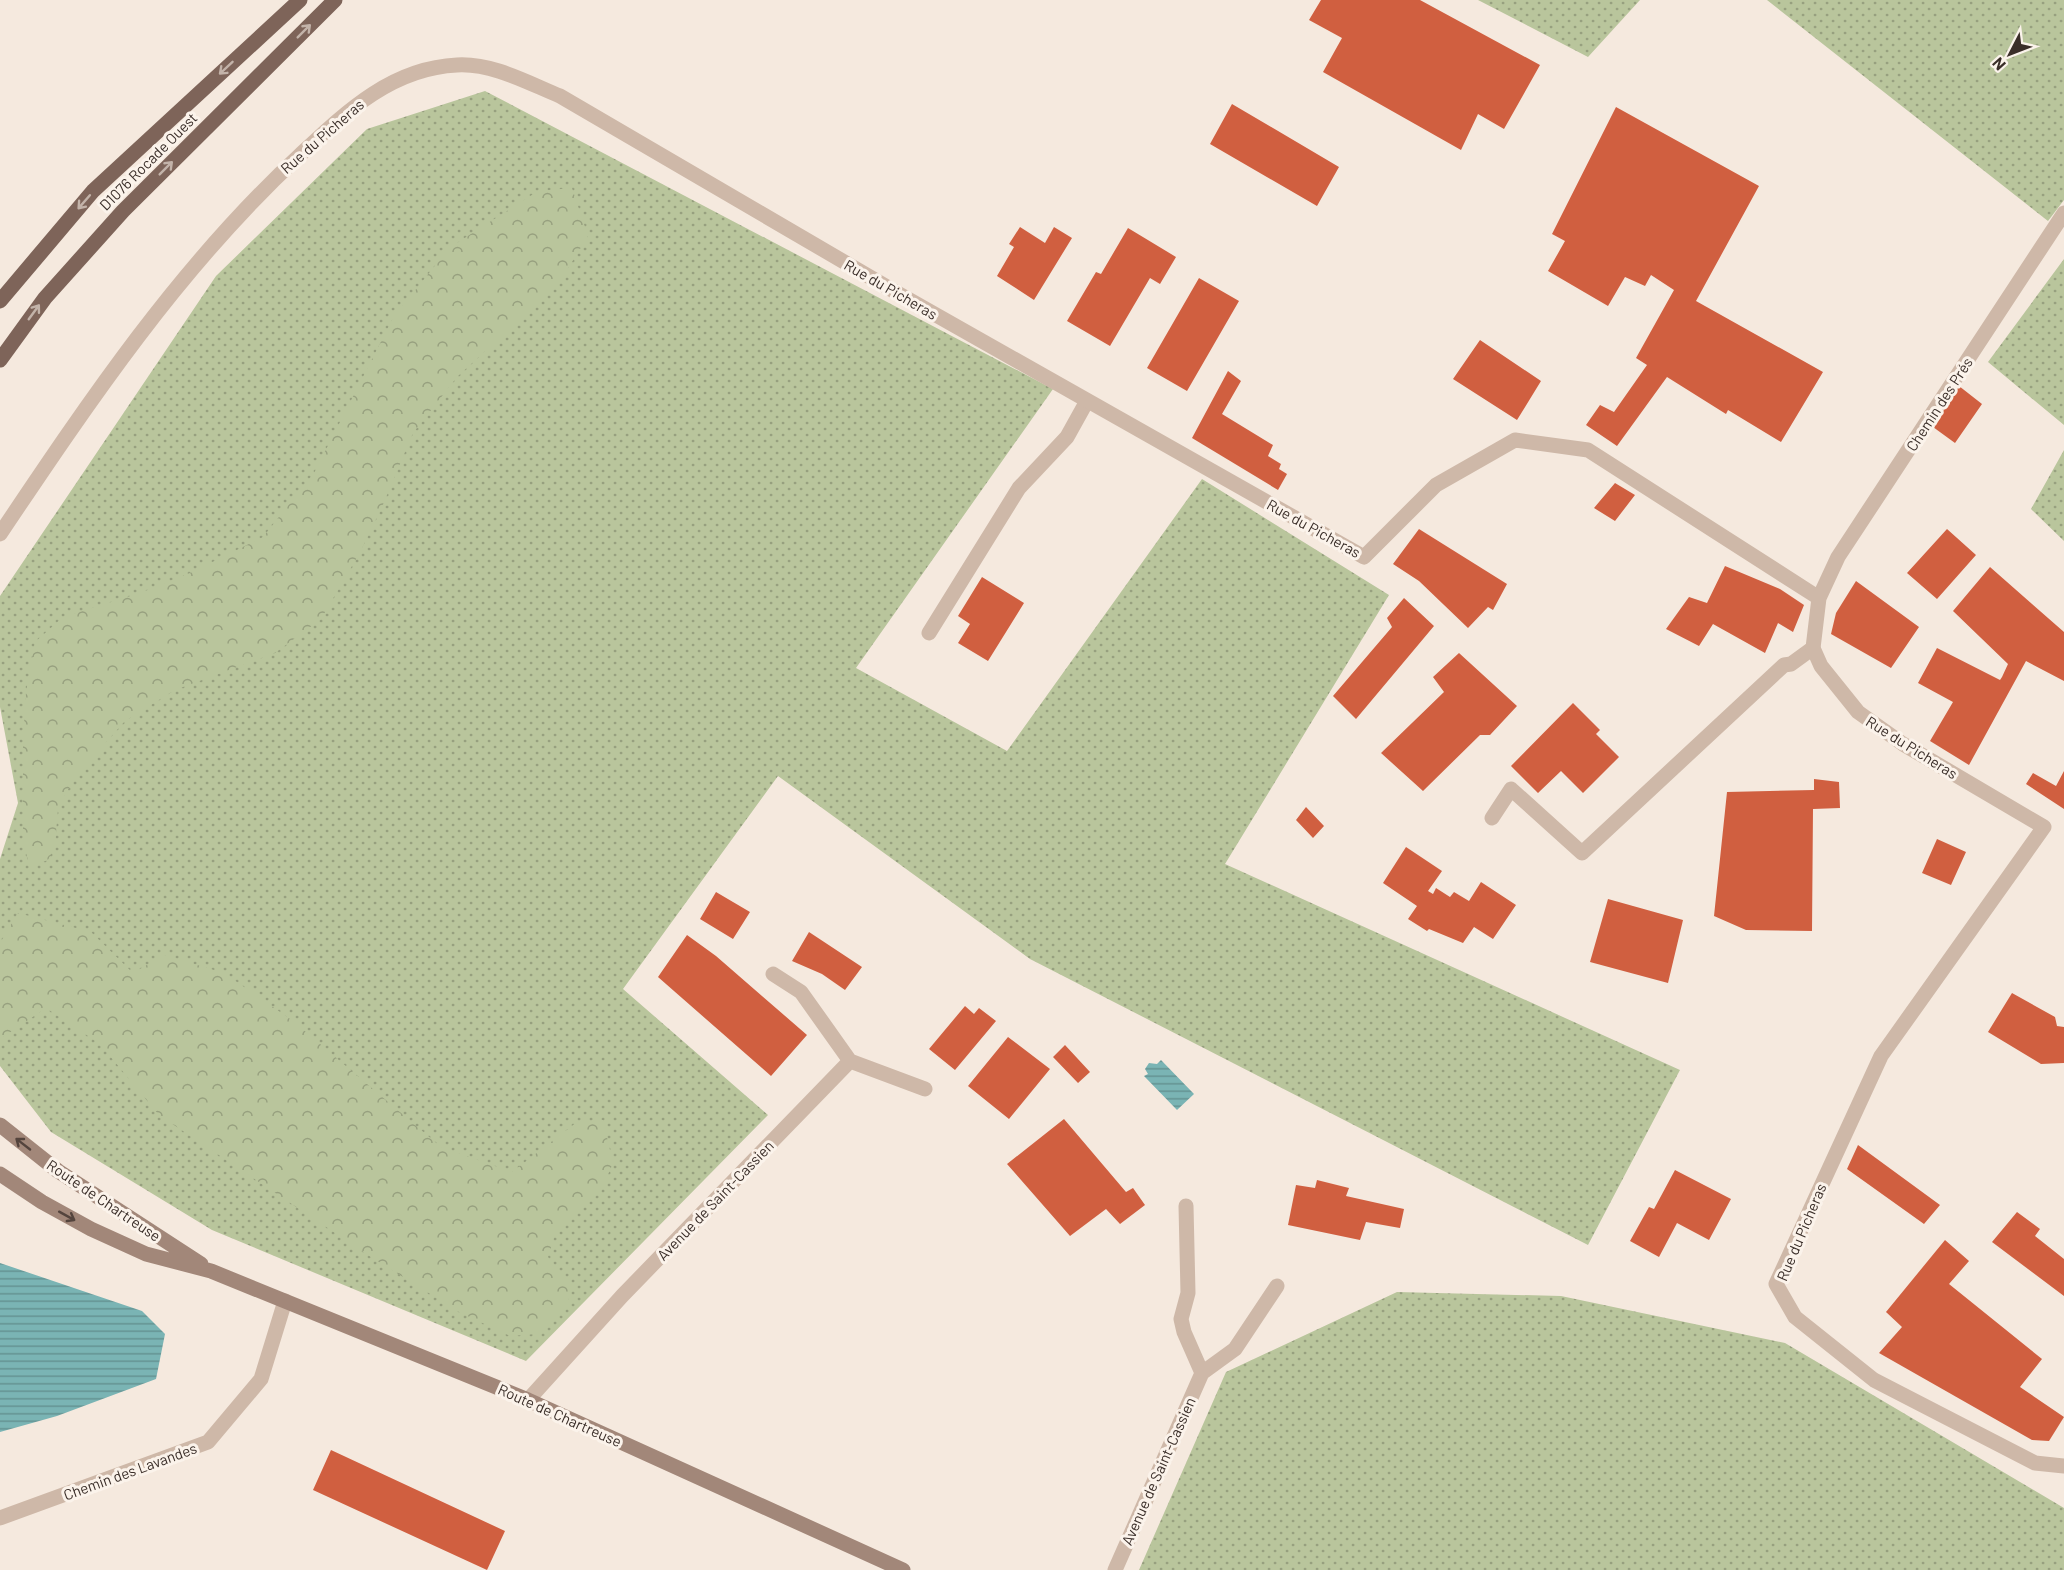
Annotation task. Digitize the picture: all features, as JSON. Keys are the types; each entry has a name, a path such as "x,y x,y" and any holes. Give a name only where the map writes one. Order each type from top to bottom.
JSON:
{"main road":[{"path":"0,301 93,191 300,0"},
{"name":"D1076 Rocade Ouest","path":"0,360 45,298 123,211 335,0"},
{"name":"Route de Chartreuse","path":"0,1125 58,1171 211,1271"},
{"name":"Route de Chartreuse","path":"0,1174 42,1202 90,1229 146,1254 211,1271 528,1400 903,1570"}],"street":[{"name":"Rue du Picheras","path":"0,534 158,309 203,253 272,181 349,110 383,86 418,72 458,65 500,71 560,96 1088,401 1364,557 1436,485 1515,440 1588,450 1819,598"},
{"name":"Chemin des Prés","path":"1819,598 1838,557 2064,213"},
{"path":"929,633 1019,488 1067,437 1088,401"},
{"path":"1492,818 1511,789 1582,854 1784,665 1791,664 1813,648 1819,598"},
{"name":"Rue du Picheras","path":"1813,648 1821,666 1858,712 1903,744 2044,826 1881,1056 1776,1284 1795,1317 1874,1380 2035,1463 2064,1466"},
{"path":"773,974 801,992 850,1061 925,1089"},
{"name":"Avenue de Saint-Cassien","path":"528,1400 630,1288 850,1061"},
{"path":"1186,1206 1188,1293 1181,1319 1184,1332 1203,1372 1235,1348 1277,1286"},
{"name":"Chemin des Lavandes","path":"0,1518 208,1442 261,1379 285,1301"},
{"name":"Avenue de Saint-Cassien","path":"1115,1570 1203,1372"}],"green space":[{"path":"1478,0 1640,0 1588,57"},
{"path":"1767,0 2064,0 2064,200 2048,221"},
{"path":"485,91 1053,389 856,668 1007,751 1202,479 1389,595 1225,864 1680,1070 1588,1245 1030,959 778,776 623,989 768,1115 526,1361 212,1230 51,1132 0,1066 0,859 18,803 0,707 0,596 216,276 367,129"},
{"path":"572,188 588,236 559,283 457,377 413,433 382,507 359,554 321,619 275,653 175,690 125,721 75,777 58,808 55,846 48,860 29,867 23,837 23,741 26,692 35,642 63,617 140,593 190,573 263,537 314,473 393,318 449,248 538,191"},
{"path":"2064,259 2064,425 1988,362"},
{"path":"2064,450 2064,541 2031,509"},
{"path":"18,913 91,932 133,973 164,955 224,973 293,1021 441,1147 512,1172 577,1122 603,1120 613,1163 601,1191 555,1234 548,1257 571,1285 568,1304 537,1334 510,1336 459,1312 371,1257 159,1115 100,1044 46,1008 0,1039 0,943"},
{"path":"1397,1292 1561,1296 1785,1343 2064,1508 2064,1570 1139,1570 1226,1372"}],"water":[{"path":"1161,1060 1194,1094 1177,1110 1144,1076 1148,1074 1145,1069 1149,1063 1157,1064"},
{"path":"0,1263 142,1311 165,1334 156,1379 57,1416 0,1432"}],"building":[{"path":"1321,0 1420,0 1540,65 1504,129 1478,114 1461,150 1323,72 1342,38 1309,20"},
{"path":"1232,104 1339,167 1317,206 1210,144"},
{"path":"1616,107 1759,186 1696,301 1823,372 1781,442 1728,410 1726,414 1667,377 1617,446 1586,425 1600,405 1614,412 1647,365 1636,358 1674,290 1651,275 1645,286 1625,277 1608,306 1548,271 1565,241 1552,234"},
{"path":"1020,227 1045,243 1054,227 1072,238 1034,300 997,276 1014,247 1009,244"},
{"path":"1128,228 1176,257 1160,284 1150,278 1110,346 1067,321 1096,272 1101,274"},
{"path":"1199,278 1239,301 1187,391 1147,368"},
{"path":"1480,340 1541,381 1517,420 1453,379"},
{"path":"1228,371 1241,381 1222,414 1273,445 1268,456 1281,464 1279,469 1287,474 1278,490 1192,438"},
{"path":"1959,386 1982,404 1955,443 1933,427"},
{"path":"1615,483 1635,495 1615,521 1594,508"},
{"path":"1419,529 1507,584 1493,610 1488,607 1468,628 1419,581 1393,564"},
{"path":"1947,529 1976,555 1937,599 1907,573"},
{"path":"1725,566 1780,589 1804,605 1793,632 1778,623 1765,653 1713,624 1699,646 1666,629 1689,597 1707,603"},
{"path":"1990,567 2064,632 2064,681 2026,661 1969,765 1930,741 1953,702 1918,683 1937,648 2000,680 2002,677 2008,664 1953,611"},
{"path":"982,577 1024,603 988,661 958,643 970,624 958,616"},
{"path":"1856,581 1919,627 1891,668 1831,634 1836,613"},
{"path":"1404,598 1434,626 1356,719 1333,696 1392,627 1387,618"},
{"path":"1459,653 1517,706 1490,735 1480,735 1423,791 1381,753 1444,692 1433,677"},
{"path":"1573,703 1600,730 1596,734 1619,757 1583,793 1561,771 1538,793 1511,766"},
{"path":"2064,771 2064,809 2026,784 2033,773 2056,786"},
{"path":"1814,779 1839,782 1840,808 1813,809 1812,931 1746,930 1714,916 1727,792 1814,790"},
{"path":"1306,807 1324,826 1313,838 1296,820"},
{"path":"1937,839 1966,852 1951,885 1922,873"},
{"path":"1406,847 1442,871 1428,891 1433,894 1436,888 1450,897 1454,892 1469,901 1481,882 1516,905 1493,939 1474,927 1463,943 1429,929 1427,931 1408,919 1417,906 1383,883"},
{"path":"716,892 750,912 733,939 700,919"},
{"path":"1608,899 1683,920 1668,983 1590,962"},
{"path":"809,932 862,967 845,990 822,974 792,961"},
{"path":"687,935 716,956 807,1035 771,1076 658,977"},
{"path":"2012,993 2055,1017 2057,1026 2064,1027 2064,1063 2041,1064 1988,1032"},
{"path":"965,1006 974,1014 979,1008 996,1021 955,1070 929,1049"},
{"path":"1008,1037 1050,1069 1009,1119 968,1086"},
{"path":"1065,1045 1090,1072 1078,1083 1053,1057"},
{"path":"1064,1119 1126,1192 1133,1188 1145,1205 1120,1224 1106,1209 1070,1236 1007,1164"},
{"path":"1858,1145 1940,1205 1924,1224 1847,1169"},
{"path":"1675,1170 1731,1199 1709,1240 1677,1223 1659,1257 1630,1241 1649,1207 1654,1209"},
{"path":"1317,1180 1349,1188 1346,1196 1404,1209 1400,1228 1366,1222 1360,1240 1288,1225 1296,1185 1315,1188"},
{"path":"2017,1212 2040,1229 2035,1236 2064,1259 2064,1296 1992,1242"},
{"path":"1945,1240 1969,1261 1949,1284 2042,1359 2020,1387 2064,1417 2049,1441 2032,1440 1879,1353 1902,1327 1886,1312"},
{"path":"331,1450 505,1531 487,1570 313,1490"}]}
